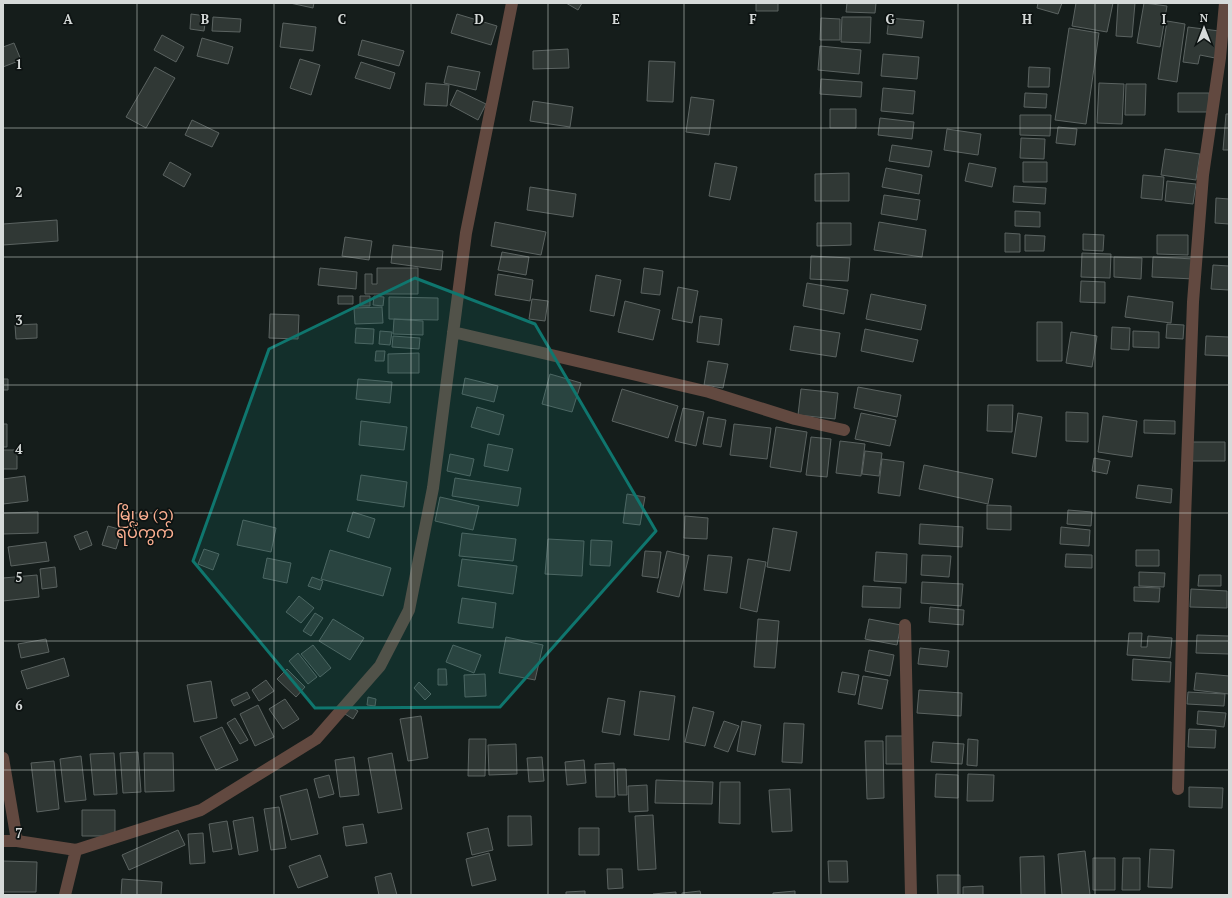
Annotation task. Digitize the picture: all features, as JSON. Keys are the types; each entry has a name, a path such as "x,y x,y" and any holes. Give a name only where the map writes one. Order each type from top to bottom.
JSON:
{"street":[{"path":"3,840 76,850 201,810 316,739 380,666 409,610 433,488 466,234 512,3"},
{"path":"1178,789 1185,511 1193,302 1203,175 1220,58 1225,3"},
{"path":"453,332 709,392 795,419 844,430"},
{"path":"905,625 911,895"},
{"path":"3,758 17,841"},
{"path":"65,895 76,850"}],"highlighted area":[{"path":"415,278 535,324 656,531 500,707 315,708 193,561 269,349"}],"building":[{"path":"290,3 314,3 313,8"},
{"path":"566,3 582,3 578,10"},
{"path":"756,3 778,3 778,11 756,11"},
{"path":"847,3 876,3 875,13 846,12"},
{"path":"1038,3 1062,3 1058,14 1037,8"},
{"path":"1076,3 1113,3 1107,32 1072,26"},
{"path":"1118,3 1135,3 1132,37 1116,36"},
{"path":"1144,3 1167,6 1160,47 1137,43"},
{"path":"191,14 206,16 204,31 190,29"},
{"path":"457,14 497,26 491,45 451,33"},
{"path":"213,17 241,19 240,32 212,31"},
{"path":"842,17 871,17 870,43 841,42"},
{"path":"821,18 840,19 840,40 820,40"},
{"path":"889,18 924,21 922,38 887,34"},
{"path":"1167,21 1185,24 1177,82 1158,79"},
{"path":"283,23 316,27 313,51 280,47"},
{"path":"1188,27 1219,31 1215,58 1200,55 1198,64 1183,62"},
{"path":"1069,28 1099,33 1086,124 1055,120"},
{"path":"162,35 184,47 176,62 154,50"},
{"path":"202,38 233,47 228,64 197,56"},
{"path":"362,40 404,51 399,66 358,55"},
{"path":"14,43 21,60 3,67 3,47"},
{"path":"820,46 861,50 859,74 818,70"},
{"path":"568,49 569,68 533,69 533,51"},
{"path":"883,54 919,57 917,79 881,76"},
{"path":"300,59 320,65 311,95 290,88"},
{"path":"649,61 675,62 673,102 647,101"},
{"path":"361,62 395,73 390,89 355,78"},
{"path":"448,66 480,72 476,90 444,83"},
{"path":"155,67 175,78 146,128 126,117"},
{"path":"1029,67 1050,68 1049,87 1028,87"},
{"path":"821,79 862,82 861,97 820,94"},
{"path":"426,83 449,85 447,106 424,105"},
{"path":"1099,83 1124,84 1122,124 1097,123"},
{"path":"1126,84 1146,84 1145,115 1125,115"},
{"path":"883,88 915,91 913,114 881,111"},
{"path":"457,90 486,104 478,120 450,105"},
{"path":"1025,93 1047,94 1046,108 1024,107"},
{"path":"1178,93 1209,93 1209,112 1178,112"},
{"path":"691,97 714,100 709,135 686,132"},
{"path":"533,101 573,107 570,127 530,121"},
{"path":"830,109 856,109 856,128 830,128"},
{"path":"1226,114 1229,114 1229,150 1223,150"},
{"path":"1020,115 1051,115 1050,136 1020,135"},
{"path":"880,118 914,122 912,139 878,135"},
{"path":"192,120 219,133 212,147 185,135"},
{"path":"1058,127 1077,129 1075,145 1056,143"},
{"path":"947,129 981,134 978,155 944,150"},
{"path":"1021,138 1045,139 1044,159 1020,158"},
{"path":"892,145 932,151 929,167 889,161"},
{"path":"1165,149 1200,154 1196,180 1161,175"},
{"path":"170,162 191,174 184,187 163,175"},
{"path":"1023,162 1047,162 1047,182 1023,182"},
{"path":"715,163 737,167 730,200 709,196"},
{"path":"969,163 996,168 992,187 965,181"},
{"path":"886,168 922,175 919,194 882,187"},
{"path":"849,173 849,201 815,201 815,174"},
{"path":"1143,175 1164,177 1162,200 1141,198"},
{"path":"1167,181 1196,184 1193,204 1165,201"},
{"path":"1014,186 1046,188 1045,204 1013,202"},
{"path":"530,187 576,194 573,217 527,210"},
{"path":"884,195 920,200 917,220 881,214"},
{"path":"1216,198 1229,199 1229,224 1215,223"},
{"path":"1015,211 1040,212 1040,227 1015,226"},
{"path":"57,220 58,241 3,245 3,224"},
{"path":"495,222 546,232 541,255 491,246"},
{"path":"879,222 926,230 922,257 874,250"},
{"path":"817,223 851,223 851,245 817,246"},
{"path":"1005,233 1020,234 1020,252 1005,252"},
{"path":"1083,234 1104,235 1103,251 1083,250"},
{"path":"1025,235 1045,236 1044,251 1025,251"},
{"path":"1157,235 1188,235 1188,255 1157,254"},
{"path":"345,237 372,241 369,260 342,256"},
{"path":"393,245 443,251 441,270 391,263"},
{"path":"502,252 529,257 526,275 498,270"},
{"path":"1082,253 1111,254 1110,278 1081,277"},
{"path":"811,256 850,258 848,281 810,279"},
{"path":"1114,257 1142,258 1141,279 1114,277"},
{"path":"1153,257 1195,259 1194,279 1152,277"},
{"path":"1213,265 1229,266 1229,290 1211,289"},
{"path":"320,268 357,272 356,289 318,285"},
{"path":"377,268 418,268 418,294 365,294 365,274 372,274 372,284 377,284"},
{"path":"644,268 663,271 660,295 641,293"},
{"path":"498,274 533,280 530,301 495,295"},
{"path":"596,275 621,280 614,316 590,311"},
{"path":"1081,281 1105,282 1105,303 1080,302"},
{"path":"807,283 848,290 844,314 803,306"},
{"path":"678,287 698,291 692,323 672,319"},
{"path":"871,294 926,305 921,330 866,319"},
{"path":"338,296 353,296 353,304 338,304"},
{"path":"360,296 370,296 370,306 360,306"},
{"path":"374,296 384,297 383,306 373,305"},
{"path":"1128,296 1173,302 1171,323 1125,317"},
{"path":"389,297 438,298 438,320 389,319"},
{"path":"532,299 548,301 545,321 529,319"},
{"path":"625,301 660,310 653,340 618,332"},
{"path":"382,307 383,323 355,324 354,308"},
{"path":"270,314 299,315 298,339 269,338"},
{"path":"700,316 722,319 719,345 697,342"},
{"path":"394,319 423,321 423,335 393,334"},
{"path":"1037,322 1062,322 1062,361 1037,361"},
{"path":"37,324 37,338 16,339 15,325"},
{"path":"1167,324 1184,325 1183,339 1166,338"},
{"path":"794,326 840,333 836,357 790,350"},
{"path":"1112,327 1130,328 1129,350 1111,349"},
{"path":"356,328 374,329 373,344 355,343"},
{"path":"865,329 918,340 913,362 861,351"},
{"path":"380,331 392,332 390,345 379,344"},
{"path":"1133,331 1159,332 1159,348 1133,347"},
{"path":"1071,332 1097,336 1092,367 1066,363"},
{"path":"393,336 420,338 419,349 392,347"},
{"path":"1206,336 1229,337 1229,356 1205,355"},
{"path":"376,351 385,351 384,361 375,361"},
{"path":"419,353 419,373 388,373 388,354"},
{"path":"708,361 728,364 723,388 704,385"},
{"path":"550,374 581,383 572,412 542,404"},
{"path":"465,378 498,386 494,402 462,394"},
{"path":"3,379 8,379 8,390 3,390"},
{"path":"358,379 392,382 390,403 356,399"},
{"path":"858,387 901,395 897,417 854,408"},
{"path":"622,389 678,406 668,438 612,421"},
{"path":"801,389 838,393 835,419 798,415"},
{"path":"988,405 1013,405 1012,432 987,431"},
{"path":"477,407 504,415 499,435 471,427"},
{"path":"683,408 704,412 696,446 675,441"},
{"path":"1066,412 1088,413 1088,442 1066,441"},
{"path":"861,413 896,420 890,446 855,439"},
{"path":"1018,413 1042,417 1036,457 1012,453"},
{"path":"1103,416 1137,421 1132,457 1098,452"},
{"path":"708,417 726,420 721,447 703,444"},
{"path":"1144,420 1175,421 1175,434 1144,433"},
{"path":"361,421 407,427 404,450 359,445"},
{"path":"3,424 7,424 7,447 3,447"},
{"path":"734,424 771,428 767,459 730,455"},
{"path":"776,427 807,432 801,472 770,467"},
{"path":"811,437 831,439 827,477 806,475"},
{"path":"840,441 865,444 861,476 836,473"},
{"path":"1192,442 1225,442 1225,461 1192,461"},
{"path":"488,444 513,449 508,471 484,466"},
{"path":"3,450 17,450 17,469 3,469"},
{"path":"865,451 882,453 879,476 862,474"},
{"path":"450,454 474,459 470,476 447,471"},
{"path":"1094,458 1110,461 1107,474 1092,471"},
{"path":"882,459 904,462 900,496 878,493"},
{"path":"924,465 993,479 988,504 919,489"},
{"path":"361,475 407,482 404,507 357,500"},
{"path":"25,476 28,501 3,504 3,479"},
{"path":"455,478 521,488 518,506 452,496"},
{"path":"1138,485 1172,489 1171,503 1136,498"},
{"path":"627,494 645,497 640,525 623,523"},
{"path":"440,497 479,506 473,530 435,521"},
{"path":"987,505 1011,506 1011,530 987,529"},
{"path":"1068,510 1092,512 1091,526 1067,524"},
{"path":"38,512 38,533 3,534 3,513"},
{"path":"353,512 375,519 369,538 347,531"},
{"path":"685,516 708,518 707,539 684,538"},
{"path":"243,520 276,528 271,552 237,545"},
{"path":"920,524 963,527 962,547 919,544"},
{"path":"108,526 122,530 116,549 102,545"},
{"path":"1061,527 1090,530 1089,546 1060,544"},
{"path":"773,528 797,532 790,571 767,567"},
{"path":"87,531 92,545 80,550 74,536"},
{"path":"462,533 516,539 513,561 459,556"},
{"path":"548,539 584,541 582,576 545,574"},
{"path":"591,540 612,541 610,566 590,565"},
{"path":"46,542 49,561 11,566 8,547"},
{"path":"204,549 219,554 213,570 198,564"},
{"path":"330,550 391,568 383,596 321,579"},
{"path":"1136,550 1159,550 1159,566 1136,566"},
{"path":"645,551 661,552 658,578 642,576"},
{"path":"667,551 689,556 679,597 657,592"},
{"path":"876,552 907,554 906,583 874,581"},
{"path":"1066,554 1092,555 1092,568 1065,567"},
{"path":"708,555 732,557 727,593 704,590"},
{"path":"922,555 951,556 949,577 921,575"},
{"path":"267,558 291,563 287,583 263,578"},
{"path":"462,559 517,566 513,594 458,586"},
{"path":"748,559 766,562 757,612 740,608"},
{"path":"55,567 57,587 42,589 40,569"},
{"path":"1139,572 1165,573 1164,587 1139,586"},
{"path":"37,575 39,597 3,601 3,578"},
{"path":"1199,575 1221,575 1221,586 1198,586"},
{"path":"312,577 323,581 320,590 308,586"},
{"path":"922,582 963,584 961,606 921,603"},
{"path":"863,586 901,588 900,608 862,607"},
{"path":"1134,587 1160,588 1159,602 1134,601"},
{"path":"1191,589 1227,591 1227,608 1190,607"},
{"path":"299,596 314,608 301,623 286,612"},
{"path":"462,598 496,603 493,628 458,623"},
{"path":"930,607 964,610 963,625 929,622"},
{"path":"315,613 323,618 311,636 303,631"},
{"path":"333,619 364,638 350,660 319,641"},
{"path":"758,619 779,621 775,668 754,667"},
{"path":"869,619 901,625 897,645 865,639"},
{"path":"1129,633 1142,633 1141,647 1147,647 1148,636 1172,638 1170,658 1127,655"},
{"path":"1197,635 1229,636 1229,654 1196,653"},
{"path":"506,637 543,645 535,680 499,673"},
{"path":"46,639 49,652 21,658 18,644"},
{"path":"313,645 331,668 320,677 301,654"},
{"path":"453,645 481,655 474,673 446,662"},
{"path":"920,648 949,651 947,667 918,664"},
{"path":"869,650 894,655 890,676 865,671"},
{"path":"298,653 317,677 308,684 289,661"},
{"path":"64,658 69,676 27,689 21,671"},
{"path":"1133,659 1171,662 1170,682 1132,680"},
{"path":"287,669 305,687 296,697 277,679"},
{"path":"438,669 446,669 447,685 438,685"},
{"path":"842,672 859,675 855,695 838,692"},
{"path":"1196,673 1229,676 1229,694 1194,690"},
{"path":"485,674 486,696 465,697 464,675"},
{"path":"863,676 888,680 882,709 858,704"},
{"path":"266,680 274,691 259,701 252,690"},
{"path":"211,681 217,718 194,722 187,685"},
{"path":"419,682 431,694 425,700 414,688"},
{"path":"919,690 962,693 961,716 917,713"},
{"path":"640,691 675,696 669,740 634,735"},
{"path":"247,692 250,698 234,706 231,700"},
{"path":"1188,692 1225,694 1224,706 1187,704"},
{"path":"368,697 376,699 375,706 367,705"},
{"path":"608,698 625,701 620,735 602,732"},
{"path":"285,699 299,719 283,729 269,709"},
{"path":"258,705 274,737 255,746 240,714"},
{"path":"350,706 358,711 353,719 345,714"},
{"path":"693,707 714,712 705,746 685,742"},
{"path":"1198,711 1226,713 1224,727 1197,724"},
{"path":"421,716 428,758 408,761 400,719"},
{"path":"235,718 248,740 240,744 227,723"},
{"path":"724,721 739,726 728,752 714,747"},
{"path":"742,721 761,725 755,755 737,751"},
{"path":"784,723 804,724 802,763 782,762"},
{"path":"222,727 238,760 216,770 200,737"},
{"path":"1189,729 1216,730 1215,748 1188,747"},
{"path":"886,736 905,736 906,764 886,764"},
{"path":"469,739 486,739 485,776 468,776"},
{"path":"968,739 978,740 977,766 967,765"},
{"path":"865,741 883,741 884,798 867,799"},
{"path":"933,742 964,744 962,764 931,762"},
{"path":"516,744 517,774 489,775 488,745"},
{"path":"138,752 141,792 123,793 120,753"},
{"path":"114,753 117,794 94,795 90,754"},
{"path":"144,753 173,753 174,791 145,792"},
{"path":"392,753 402,809 378,813 368,758"},
{"path":"81,756 86,800 65,802 60,759"},
{"path":"354,757 359,795 340,797 335,760"},
{"path":"542,757 544,781 529,782 527,758"},
{"path":"584,760 586,783 567,785 565,762"},
{"path":"54,761 59,809 37,812 31,763"},
{"path":"614,763 615,797 596,797 595,764"},
{"path":"617,769 626,769 627,795 618,795"},
{"path":"936,774 958,775 958,798 935,797"},
{"path":"968,774 994,775 993,801 967,801"},
{"path":"329,775 334,794 319,798 314,779"},
{"path":"656,780 713,782 712,804 655,803"},
{"path":"720,782 740,782 740,824 719,823"},
{"path":"647,785 648,811 629,812 628,786"},
{"path":"1189,787 1223,788 1222,808 1189,807"},
{"path":"307,789 318,834 291,840 280,796"},
{"path":"790,789 792,831 772,832 769,790"},
{"path":"279,807 286,848 271,850 264,809"},
{"path":"82,810 115,810 115,836 82,836"},
{"path":"653,815 656,869 638,870 635,816"},
{"path":"508,816 531,816 532,845 508,846"},
{"path":"253,817 258,851 239,855 233,821"},
{"path":"227,821 232,849 213,852 209,824"},
{"path":"363,824 367,843 346,846 343,827"},
{"path":"488,828 493,850 472,855 467,833"},
{"path":"579,828 599,828 599,855 579,855"},
{"path":"178,830 185,845 129,870 122,855"},
{"path":"203,833 205,863 190,864 188,834"},
{"path":"1150,849 1174,850 1172,888 1148,887"},
{"path":"1085,851 1090,895 1062,895 1058,854"},
{"path":"489,853 496,880 472,886 466,859"},
{"path":"320,855 328,877 298,888 289,866"},
{"path":"1044,856 1045,895 1021,895 1020,857"},
{"path":"1093,858 1115,858 1115,890 1093,890"},
{"path":"1123,858 1140,858 1140,890 1122,890"},
{"path":"3,861 37,862 36,892 3,892"},
{"path":"828,861 847,861 848,882 829,882"},
{"path":"607,869 622,869 623,888 608,889"},
{"path":"391,873 397,895 379,895 375,877"},
{"path":"937,875 960,875 960,895 938,895"},
{"path":"122,879 162,882 161,895 121,895"},
{"path":"983,886 983,895 963,895 963,887"},
{"path":"585,891 585,895 566,895 566,892"},
{"path":"700,891 701,895 682,895 682,893"},
{"path":"795,891 795,895 773,895 773,893"},
{"path":"676,892 676,895 653,895 653,894"}],"district":[{"name":"မြို့မ (၁) ရပ်ကွက်","path":"145,523"}]}
